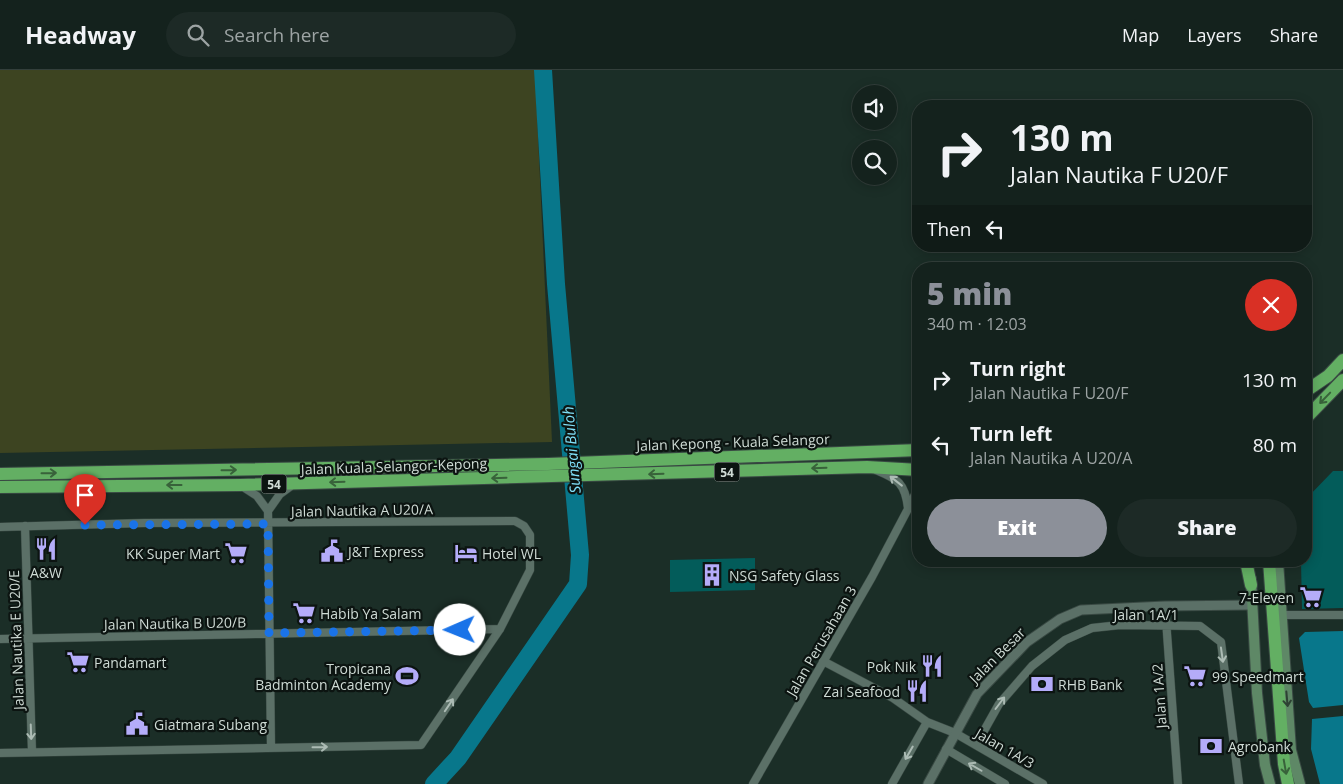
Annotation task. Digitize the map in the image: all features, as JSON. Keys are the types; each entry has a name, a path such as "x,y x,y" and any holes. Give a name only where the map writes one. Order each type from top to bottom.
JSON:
{"highway":[{"path":"1312,392 1343,360"},
{"path":"1312,387 1328,376"},
{"path":"1312,413 1343,380"},
{"name":"Jalan Kepong - Kuala Selangor","path":"548,470 587,462 912,450"},
{"path":"882,451 912,457"},
{"name":"54","path":"548,470 587,476 867,467 912,470"},
{"name":"Jalan Kuala Selangor-Kepong","path":"0,474 548,470"},
{"name":"Jalan Kuala Selangor-Kepong","path":"0,487 240,485 548,470"},
{"path":"1247,567 1251,584"},
{"path":"1269,567 1277,684 1284,764 1288,784"}],"main road":[{"path":"1250,567 1256,693 1265,765 1270,784"},
{"path":"1278,567 1291,750 1300,784"}],"street":[{"path":"867,467 894,478 903,486 908,510"},
{"path":"271,748 268,511 280,494 295,483"},
{"path":"240,485 257,496 268,511"},
{"name":"Jalan Perusahaan 3","path":"754,784 912,501"},
{"name":"Jalan Nautika A U20/A","path":"0,527 515,521 524,526 530,535 530,570 500,629"},
{"name":"Jalan Nautika E U20/E","path":"25,526 32,752"},
{"name":"Jalan Besar","path":"928,784 977,694 1026,642 1060,619 1081,610 1164,606 1252,605"},
{"name":"Jalan 1A/2","path":"1164,606 1178,784"},
{"path":"1281,616 1343,615"},
{"name":"Jalan 1A/1","path":"976,745 999,704 1032,666 1065,640 1092,628 1120,625 1200,626 1221,642 1239,784"},
{"path":"0,753 421,745 500,629"},
{"name":"Jalan Nautika B U20/B","path":"0,639 500,629"},
{"name":"Jalan 1A/3","path":"823,661 893,698 927,722 955,733 1044,784"},
{"path":"892,784 927,722"},
{"path":"946,749 1005,784"}],"green space":[{"path":"0,70 535,70 552,442 0,453"}],"water":[{"path":"1343,631 1343,705 1313,708 1309,702 1299,638 1305,632"},
{"path":"1343,716 1343,784 1320,784 1311,749 1312,719"}],"building":[{"path":"1333,471 1343,471 1343,608 1302,609 1301,567 1312,567 1312,493"},
{"name":"NSG Safety Glass","path":"755,558 755,590 670,592 670,560"}],"waterway":[{"name":"Sungai Buloh","path":"434,784 458,758 578,584 580,555 556,284 543,70"}],"place":[{"name":"A&W","path":"46,549"},
{"name":"J&T Express","path":"332,551"},
{"name":"KK Super Mart","path":"236,553"},
{"name":"Hotel WL","path":"466,553"},
{"name":"NSG Safety Glass","path":"712,575"},
{"name":"7-Eleven","path":"1311,597"},
{"name":"Habib Ya Salam","path":"304,613"},
{"name":"Pandamart","path":"78,662"},
{"name":"Pok Nik","path":"932,666"},
{"name":"Tropicana Badminton Academy","path":"407,676"},
{"name":"99 Speedmart","path":"1195,676"},
{"name":"RHB Bank","path":"1042,684"},
{"name":"Zai Seafood","path":"917,691"},
{"name":"Giatmara Subang","path":"137,724"},
{"name":"Agrobank","path":"1211,746"}],"route":[{"path":"85,525 268,524 269,633 460,630"}]}
